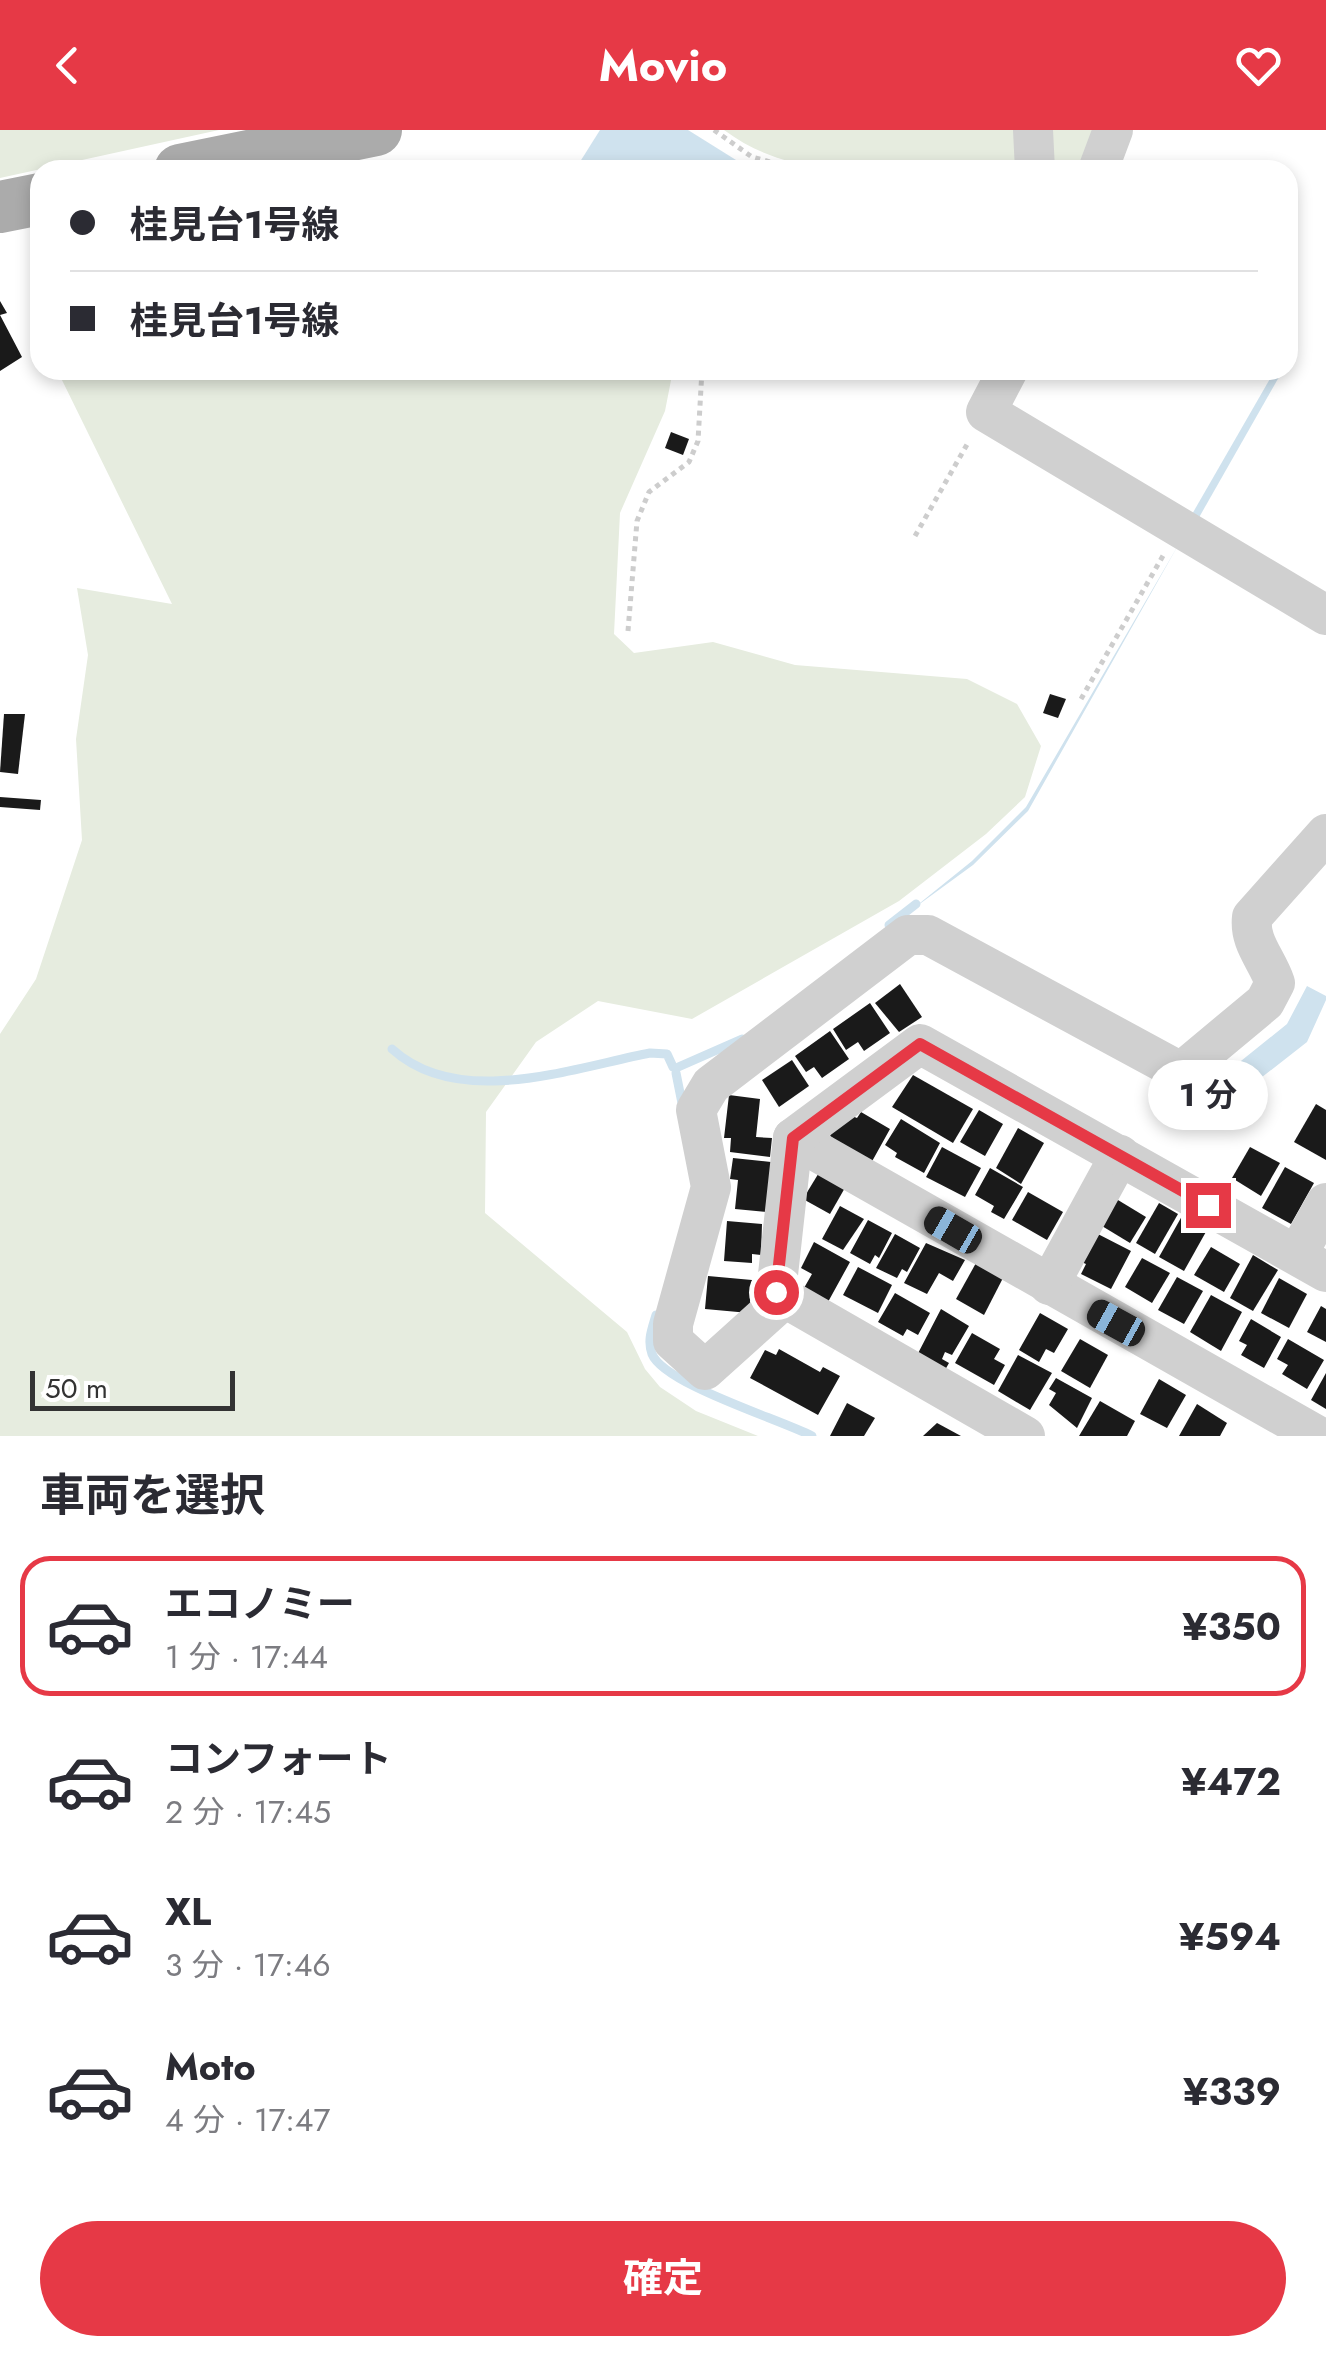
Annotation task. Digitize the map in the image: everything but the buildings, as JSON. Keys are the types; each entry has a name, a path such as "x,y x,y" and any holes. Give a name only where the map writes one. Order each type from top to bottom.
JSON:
{"main road":[{"path":"229,160 376,130"},
{"path":"0,207 30,201"}],"street":[{"path":"1032,130 1034,160"},
{"path":"1102,160 1113,130"},
{"path":"1003,380 986,412 1326,615"},
{"path":"784,1298 706,1370 673,1341 673,1324 711,1186 696,1110 710,1085 908,935 928,935 1180,1072 1265,1002 1275,983 1268,960 1250,932 1252,916 1326,834"},
{"path":"1024,1436 776,1292 793,1138 920,1044 1311,1264 1326,1203"},
{"path":"793,1138 1318,1436"},
{"path":"1048,1285 1120,1155"}],"path":[{"path":"714,130 752,157 763,160"},
{"path":"628,632 637,522 649,492 689,462 698,441 701,380"},
{"path":"915,536 986,412"},
{"path":"1081,699 1179,527"}],"shaded area":[{"path":"0,130 219,130 82,160 30,160 30,171 0,178"},
{"path":"724,130 1027,130 1030,156 1020,160 787,160 748,145"},
{"path":"1037,130 1103,130 1092,160 1040,160"},
{"path":"62,380 671,380 665,411 620,513 614,634 634,653 713,642 795,665 967,679 1017,704 1041,746 1025,797 986,834 899,901 692,1019 598,1001 536,1042 486,1112 485,1213 627,1332 645,1369 660,1387 696,1411 758,1436 0,1436 0,1034 36,979 82,840 76,739 88,655 77,588 172,604"}],"water":[{"path":"600,130 688,130 736,160 581,160"},
{"path":"1269,380 1277,380 1197,521 1191,516"},
{"path":"1180,542 1028,811 973,865 910,911 972,861 1026,807"},
{"path":"1307,986 1326,996 1326,1000 1307,1042 1211,1117 1190,1102 1287,1024"}],"waterway":[{"path":"889,925 916,904"},
{"path":"676,1068 742,1039"},
{"path":"392,1049 419,1067 450,1077 483,1081 552,1074 650,1053 667,1054 673,1067"},
{"path":"676,1073 683,1108"},
{"path":"656,1315 650,1344 661,1365 699,1389 812,1436"}],"route":[{"path":"776,1292 793,1138 920,1044 1208,1205"}]}
